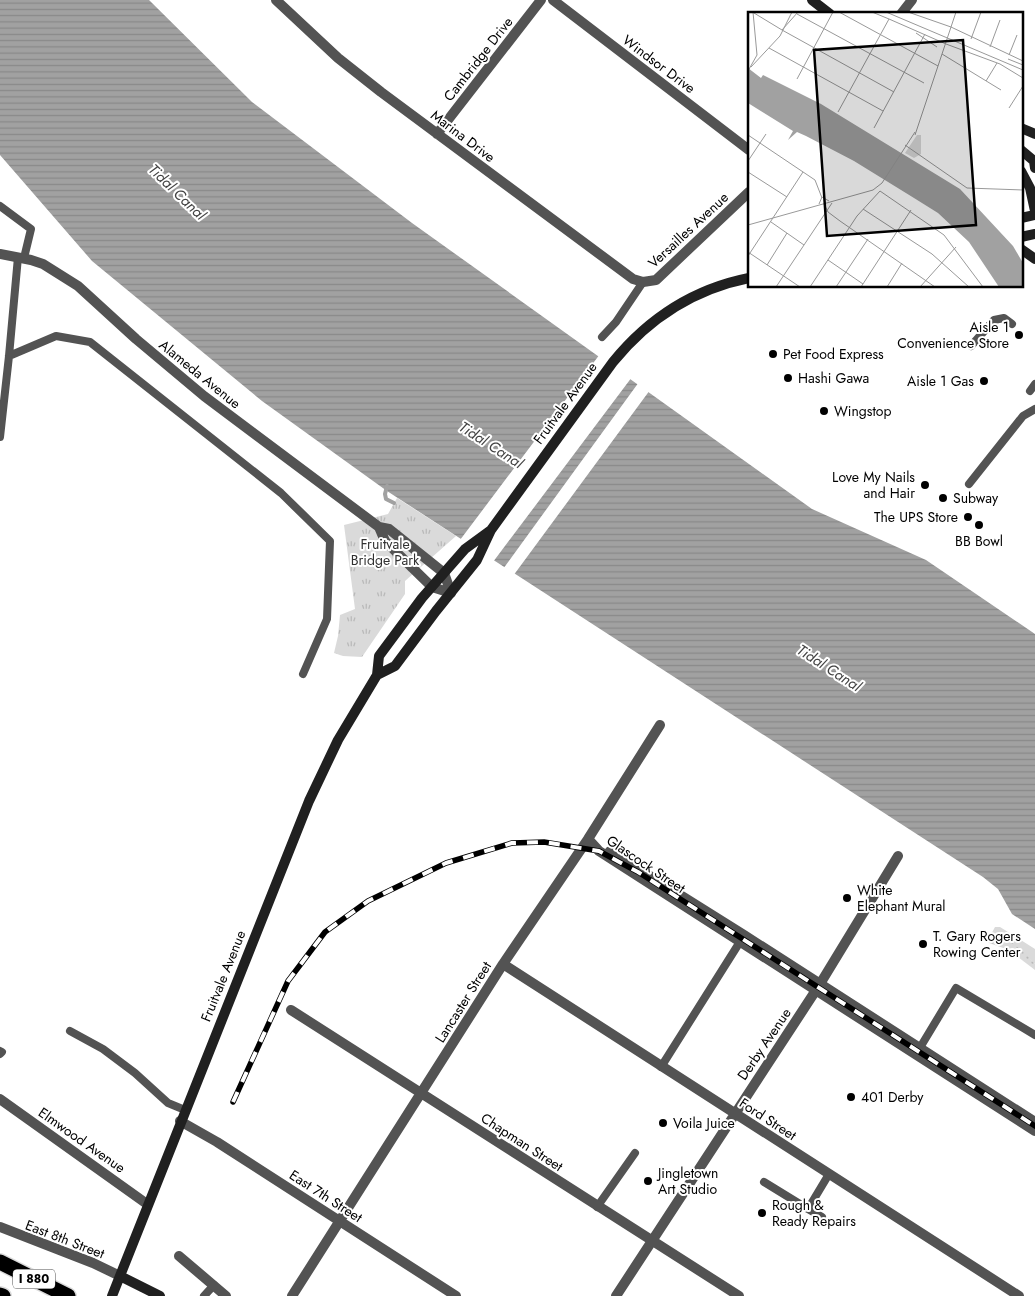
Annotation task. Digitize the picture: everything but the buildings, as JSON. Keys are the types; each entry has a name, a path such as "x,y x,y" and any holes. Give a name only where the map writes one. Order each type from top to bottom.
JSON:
{"highway":[{"name":"I 880","path":"0,1262 68,1296"}],"main road":[{"path":"812,0 827,12"},
{"path":"1022,128 1035,134"},
{"path":"1022,151 1035,162"},
{"path":"1022,174 1030,188 1035,211"},
{"path":"1022,218 1035,215"},
{"path":"1022,237 1035,234"},
{"path":"1022,250 1035,259"},
{"name":"Fruitvale Avenue","path":"377,675 395,666 436,611 478,560 491,530 628,343 649,325 696,295 748,278"},
{"name":"Fruitvale Avenue","path":"112,1296 180,1121 309,801 338,740 377,675 379,656 432,587 465,549 491,530"},
{"path":"120,1276 160,1296"}],"street":[{"name":"Marina Drive","path":"276,0 338,58 633,279 643,282"},
{"name":"Cambridge Drive","path":"437,134 541,0"},
{"name":"Windsor Drive","path":"552,0 748,149"},
{"path":"903,12 912,0"},
{"path":"1022,174 1035,162"},
{"name":"Versailles Avenue","path":"643,282 656,280 748,193"},
{"name":"Alameda Avenue","path":"0,254 43,264 78,286 204,396 265,443 380,526 389,529 444,573"},
{"name":"Alameda Avenue","path":"380,526 385,540 432,587 451,593"},
{"path":"444,573 451,593"},
{"name":"Lancaster Street","path":"292,1296 503,964 588,839 660,725"},
{"name":"Glascock Street","path":"588,839 623,858 818,988 917,1051 1035,1122"},
{"name":"Derby Avenue","path":"616,1296 818,988 898,856"},
{"name":"Ford Street","path":"503,964 1019,1296"},
{"name":"Chapman Street","path":"291,1010 739,1296"},
{"name":"Glascock Street","path":"917,1051 1035,1131"},
{"name":"Elmwood Avenue","path":"0,1099 148,1204"},
{"name":"East 7th Street","path":"180,1121 456,1296"},
{"name":"East 8th Street","path":"0,1227 93,1263 120,1276"},
{"path":"179,1256 226,1296"}],"lane":[{"path":"0,206 31,229 21,258 0,437"},
{"path":"602,337 616,322 643,282"},
{"path":"971,346 994,320 1004,318 1012,324"},
{"path":"10,356 56,336 90,342 281,493 330,541 327,619 303,674"},
{"path":"969,484 1023,416 1035,409"},
{"path":"661,1067 742,938"},
{"path":"917,1051 956,988 1035,1035"},
{"path":"70,1030 111,1055 168,1102 185,1110"},
{"path":"597,1207 635,1153"},
{"path":"808,1209 829,1174"},
{"path":"764,1182 822,1217"},
{"path":"204,1296 214,1285"}],"green space":[{"name":"Fruitvale Bridge Park","path":"397,498 456,536 405,581 405,594 362,657 343,656 334,653 340,615 355,609 344,525 388,514"},
{"path":"995,927 1000,927 1035,949 1035,964 1015,946 992,936 989,943 987,942"},
{"path":"992,936 1001,936 1017,946 1035,964 1035,970 1009,950 989,943"}],"water":[{"name":"Tidal Canal","path":"0,0 149,0 252,102 412,223 812,509 926,560 1035,634 1035,929 1012,914 998,889 983,877 387,491 262,401 92,261 0,155"}],"pier":[{"path":"600,354 632,377 493,562 460,540"},
{"path":"639,382 650,390 513,576 503,569"}],"waterway":[{"path":"387,486 386,499 394,503"}],"railway":[{"path":"233,1102 288,981 325,932 368,901 446,863 512,843 544,842 599,851 638,872 1035,1126"}],"place":[{"name":"Aisle 1 Convenience Store","path":"1019,335"},
{"name":"Pet Food Express","path":"773,354"},
{"name":"Hashi Gawa","path":"788,378"},
{"name":"Aisle 1 Gas","path":"984,381"},
{"name":"Wingstop","path":"824,411"},
{"name":"Love My Nails and Hair","path":"925,485"},
{"name":"Subway","path":"943,498"},
{"name":"The UPS Store","path":"968,517"},
{"name":"BB Bowl","path":"979,525"},
{"name":"White Elephant Mural","path":"847,898"},
{"name":"T. Gary Rogers Rowing Center","path":"923,944"},
{"name":"401 Derby","path":"851,1097"},
{"name":"Voila Juice","path":"663,1123"},
{"name":"Jingletown Art Studio","path":"648,1181"},
{"name":"Rough & Ready Repairs","path":"762,1213"}]}
